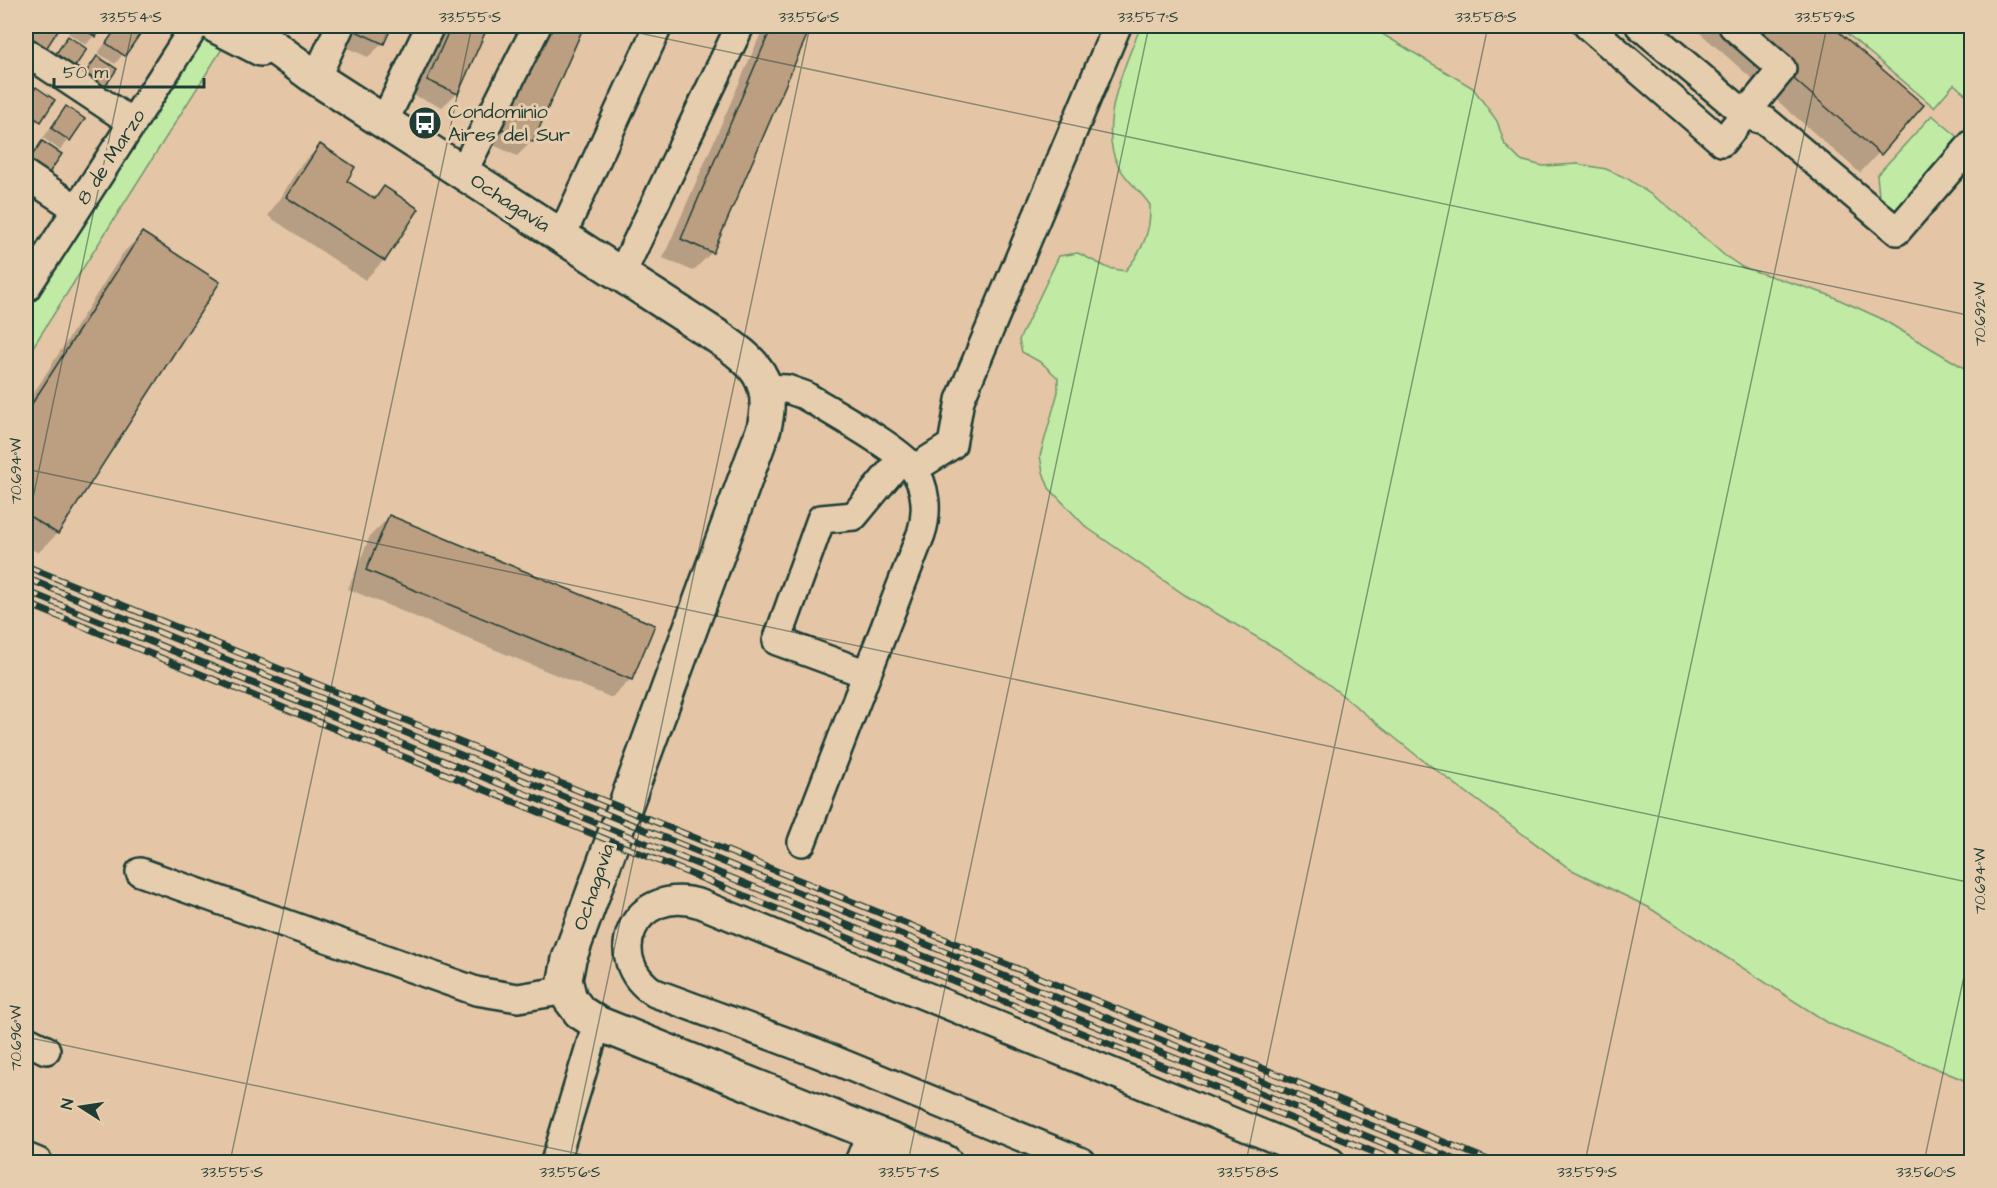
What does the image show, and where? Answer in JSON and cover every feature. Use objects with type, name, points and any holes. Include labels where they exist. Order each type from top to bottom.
[{"type":"main road","points":[[216,26],[316,78]]},
{"type":"main road","name":"Ochagavía","points":[[245,26],[316,78],[748,358],[765,388],[768,401],[764,428],[599,872],[566,969],[567,990]]},
{"type":"main road","points":[[567,990],[580,1012],[597,1023],[865,1148],[945,1162]]},
{"type":"street","name":"8 de Marzo","points":[[26,288],[195,26]]},
{"type":"street","points":[[316,78],[340,26]]},
{"type":"street","points":[[384,122],[430,26]]},
{"type":"street","points":[[463,172],[537,26]]},
{"type":"street","points":[[561,237],[658,26]]},
{"type":"street","points":[[621,275],[740,26]]},
{"type":"street","points":[[867,674],[777,641],[821,519],[854,516],[908,464],[952,445],[960,400],[1117,26]]},
{"type":"street","points":[[1588,26],[1722,142],[1782,69],[1733,26]]},
{"type":"street","points":[[1640,26],[1746,115],[1766,121],[1897,231],[1971,144]]},
{"type":"street","points":[[26,52],[133,123]]},
{"type":"street","points":[[26,175],[77,209]]},
{"type":"street","points":[[765,388],[787,389],[804,395],[908,464],[924,496],[924,525],[802,842]]},
{"type":"street","points":[[140,872],[476,991],[518,998],[567,990]]},
{"type":"street","points":[[1082,1162],[817,1053],[655,993],[640,981],[631,963],[629,943],[636,921],[643,912],[664,901],[682,900],[701,904],[1331,1162]]},
{"type":"street","points":[[555,1162],[597,1023]]},
{"type":"street","points":[[26,1157],[38,1162]]},
{"type":"green space","points":[[204,26],[227,41],[26,358],[26,306]]},
{"type":"green space","points":[[1141,26],[1369,26],[1473,88],[1497,121],[1505,145],[1520,160],[1543,166],[1578,164],[1606,169],[1628,179],[1669,207],[1724,255],[1742,267],[1829,295],[1880,318],[1971,372],[1971,1083],[1830,1024],[1648,907],[1570,869],[1416,755],[1327,683],[1279,650],[1185,595],[1086,527],[1049,488],[1040,456],[1058,392],[1058,378],[1042,363],[1022,352],[1019,340],[1059,256],[1078,253],[1108,268],[1125,271],[1144,241],[1149,224],[1150,205],[1118,165],[1112,149],[1110,132],[1121,76]]},
{"type":"green space","points":[[1838,26],[1971,26],[1971,99],[1954,84],[1934,107]]},
{"type":"green space","points":[[1932,115],[1963,141],[1893,221],[1880,206],[1877,175]]},
{"type":"building","points":[[33,26],[51,26],[58,30],[44,52],[26,40]]},
{"type":"building","points":[[79,26],[103,26],[96,37]]},
{"type":"building","points":[[118,26],[127,26],[140,34],[125,56],[106,43]]},
{"type":"building","points":[[355,26],[392,26],[384,44],[353,30]]},
{"type":"building","points":[[451,26],[488,26],[458,94],[427,80]]},
{"type":"building","points":[[547,26],[584,26],[533,142],[502,129]]},
{"type":"building","points":[[772,26],[811,26],[713,253],[681,239]]},
{"type":"building","points":[[1733,26],[1832,26],[1924,105],[1881,155]]},
{"type":"building","points":[[68,36],[87,49],[72,71],[53,58]]},
{"type":"building","points":[[97,56],[117,69],[102,91],[82,78]]},
{"type":"building","points":[[36,87],[55,100],[41,122],[26,112],[26,102]]},
{"type":"building","points":[[66,106],[85,119],[70,141],[51,128]]},
{"type":"building","points":[[26,130],[32,134],[26,143]]},
{"type":"building","points":[[42,141],[62,154],[47,176],[27,163]]},
{"type":"building","points":[[320,144],[355,167],[347,181],[375,199],[384,186],[419,209],[385,261],[286,197]]},
{"type":"building","points":[[142,232],[220,282],[58,534],[26,514],[26,413]]},
{"type":"building","points":[[389,515],[655,625],[632,680],[366,570]]},
{"type":"railway","points":[[26,566],[1493,1162]]},
{"type":"railway","points":[[26,578],[1461,1162]]},
{"type":"railway","points":[[26,591],[1430,1162]]},
{"type":"railway","points":[[26,603],[1398,1162]]},
{"type":"place","name":"Condominio Aires del Sur","points":[[425,123]]}]
